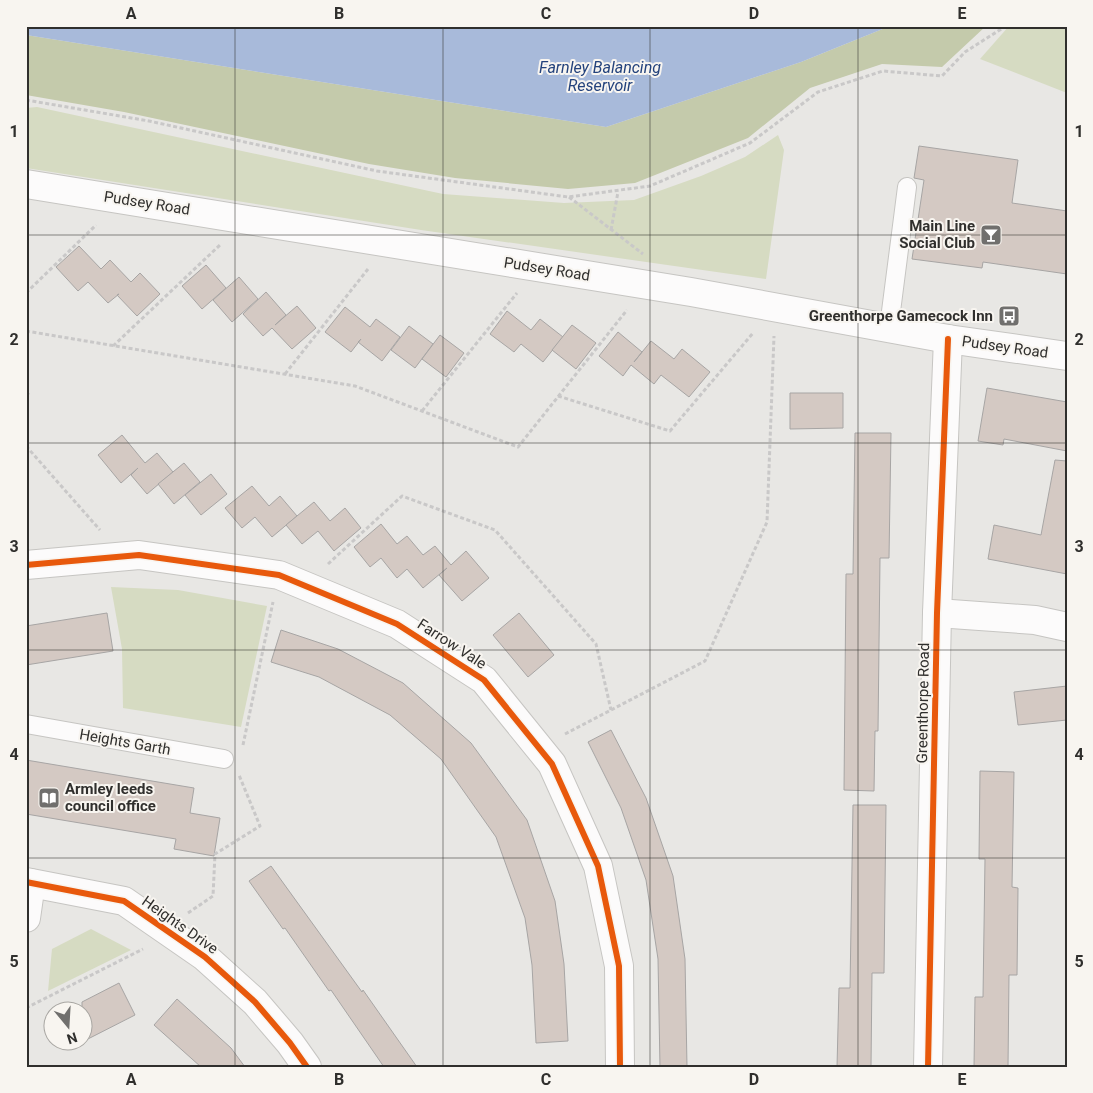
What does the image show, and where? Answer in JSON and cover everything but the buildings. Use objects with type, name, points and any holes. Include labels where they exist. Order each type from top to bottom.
[{"type":"street","name":"Pudsey Road","points":[[26,184],[648,286],[889,327],[948,339],[1067,356]]},
{"type":"street","name":"Greenthorpe Road","points":[[928,1067],[937,613],[948,339]]},
{"type":"street","name":"Farrow Vale","points":[[26,565],[139,555],[279,574],[396,624],[484,680],[552,764],[598,866],[618,966],[620,1067]]},
{"type":"street","points":[[937,613],[1035,620],[1067,627]]},
{"type":"street","points":[[26,918],[29,883]]},
{"type":"street","name":"Heights Drive","points":[[29,883],[124,901],[205,957],[255,1002],[290,1042],[307,1067]]},
{"type":"lane","points":[[889,327],[907,187]]},
{"type":"lane","name":"Heights Garth","points":[[26,724],[224,759]]},
{"type":"path","points":[[26,100],[148,121],[377,171],[568,197],[618,192],[650,186],[750,143],[818,92],[883,71],[942,76],[966,52],[1006,26]]},
{"type":"path","points":[[612,230],[618,192]]},
{"type":"path","points":[[568,197],[648,258]]},
{"type":"path","points":[[113,346],[246,220]]},
{"type":"path","points":[[26,292],[96,224]]},
{"type":"path","points":[[284,374],[388,243]]},
{"type":"path","points":[[422,411],[538,268]]},
{"type":"path","points":[[26,331],[355,386],[518,446],[648,286]]},
{"type":"path","points":[[558,396],[670,431],[775,308]]},
{"type":"path","points":[[539,748],[705,661],[767,522],[775,308]]},
{"type":"path","points":[[26,392],[29,395],[26,397]]},
{"type":"path","points":[[26,446],[124,556]]},
{"type":"path","points":[[305,586],[402,496],[495,530],[596,644],[611,710]]},
{"type":"path","points":[[241,753],[279,574]]},
{"type":"path","points":[[26,1008],[149,946],[165,929],[213,896],[215,854],[260,826],[237,772]]},
{"type":"green space","points":[[890,26],[986,26],[942,67],[882,64],[810,88],[748,138],[635,183],[568,189],[455,178],[369,164],[124,112],[26,95],[26,35],[606,127],[801,62]]},
{"type":"green space","points":[[1009,26],[1067,26],[1067,93],[980,59]]},
{"type":"green space","points":[[37,107],[443,194],[564,203],[634,200],[701,176],[745,157],[778,135],[784,150],[766,279],[421,230],[26,168],[26,108]]},
{"type":"green space","points":[[111,587],[178,590],[267,606],[241,727],[123,708],[122,649]]},
{"type":"green space","points":[[91,929],[131,950],[48,991],[52,949]]},
{"type":"water","name":"Farnley Balancing Reservoir","points":[[26,26],[890,26],[801,62],[606,127],[26,35]]},
{"type":"cycle path","points":[[928,1067],[937,613],[948,339]]},
{"type":"cycle path","points":[[26,565],[139,555],[279,575],[397,624],[484,680],[552,764],[598,866],[619,966],[620,1067]]},
{"type":"cycle path","points":[[26,882],[124,901],[205,957],[255,1002],[290,1043],[307,1067]]},
{"type":"place","name":"Main Line Social Club","points":[[991,235]]},
{"type":"place","name":"Greenthorpe Gamecock Inn","points":[[1009,316]]},
{"type":"place","name":"Armley leeds council office","points":[[49,798]]}]
